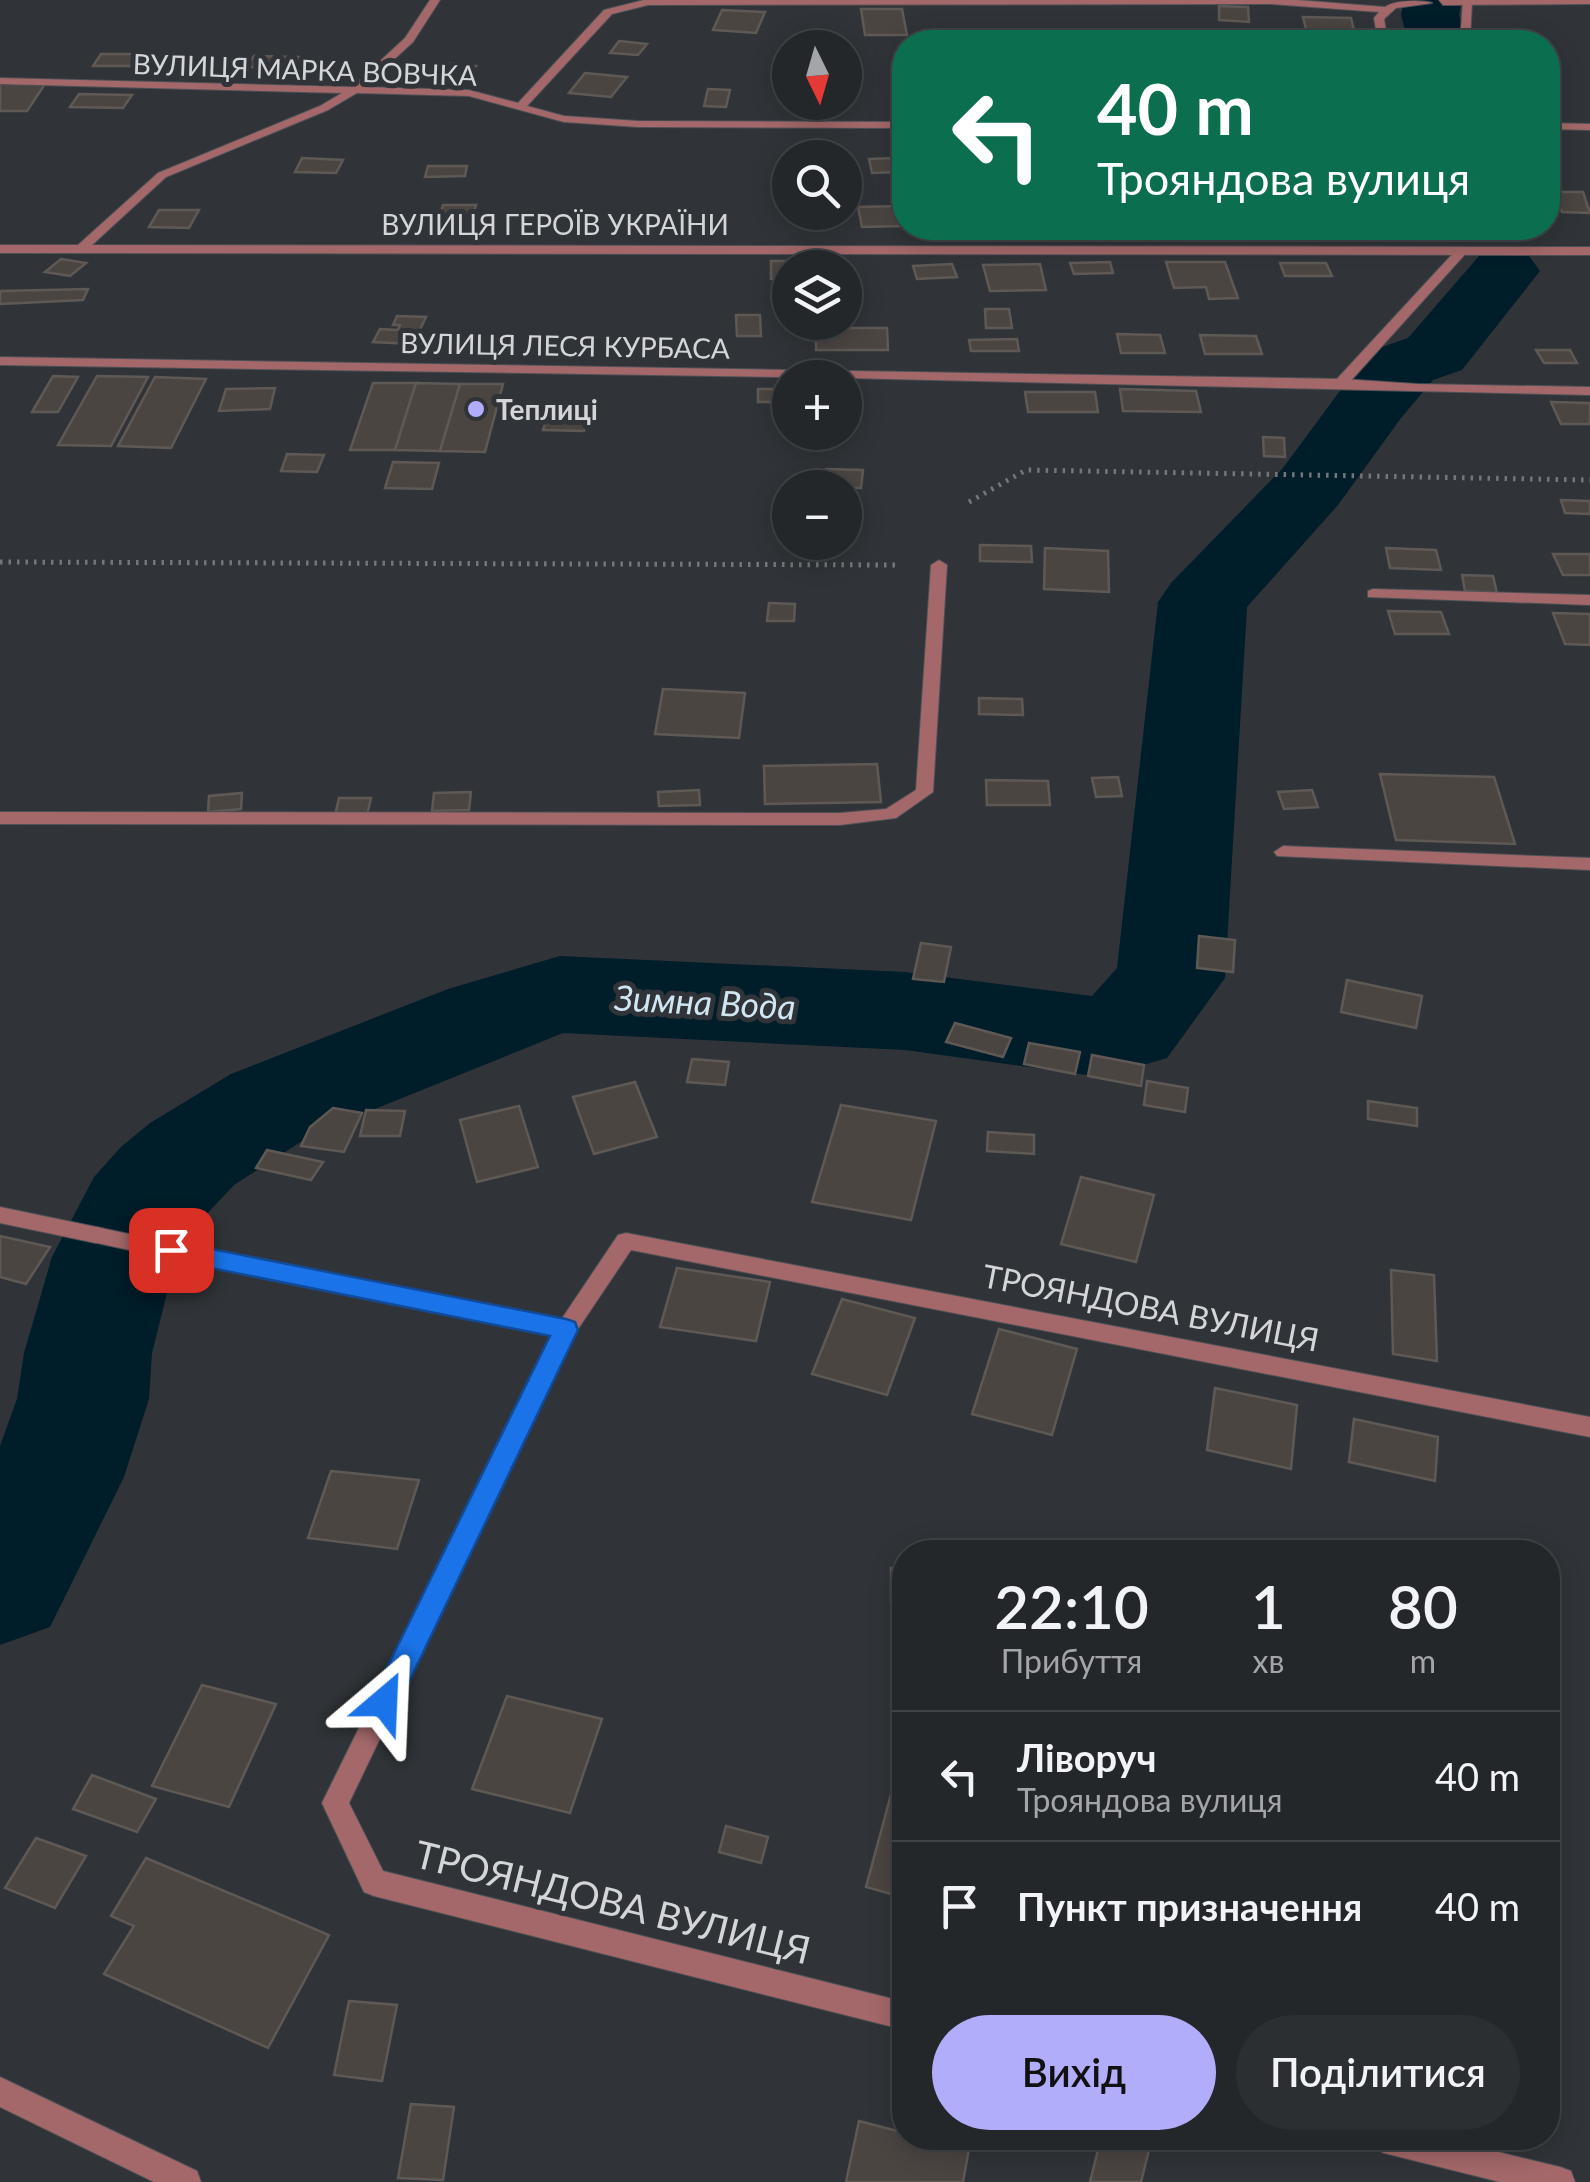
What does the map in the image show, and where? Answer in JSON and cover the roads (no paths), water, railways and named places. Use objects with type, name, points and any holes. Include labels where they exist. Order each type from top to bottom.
[{"type":"street","points":[[82,248],[162,175],[324,108],[355,90],[409,40],[436,0]]},
{"type":"street","points":[[521,106],[608,12],[648,2],[1272,1],[1388,10]]},
{"type":"street","points":[[1380,30],[1378,18],[1392,5],[1590,1]]},
{"type":"street","points":[[1466,30],[1468,2]]},
{"type":"street","name":"ВУЛИЦЯ МАРКА ВОВЧКА","points":[[0,81],[469,93],[564,119],[638,124],[892,124]]},
{"type":"street","points":[[1560,126],[1590,127]]},
{"type":"street","name":"ВУЛИЦЯ ГЕРОЇВ УКРАЇНИ","points":[[0,249],[1590,251]]},
{"type":"street","points":[[1340,383],[1462,251]]},
{"type":"street","name":"ВУЛИЦЯ ЛЕСЯ КУРБАСА","points":[[0,362],[1340,383],[1590,391]]},
{"type":"street","points":[[0,818],[840,820],[890,814],[924,792],[939,565]]},
{"type":"street","points":[[1373,594],[1590,600]]},
{"type":"street","points":[[1283,852],[1590,864]]},
{"type":"street","points":[[0,1215],[566,1330]]},
{"type":"street","name":"ТРОЯНДОВА ВУЛИЦЯ","points":[[892,2013],[374,1882],[335,1803],[566,1330],[626,1241],[1590,1427]]},
{"type":"street","points":[[0,2092],[186,2182]]},
{"type":"street","points":[[1432,2150],[1560,2182]]},
{"type":"waterway","name":"Зимна Вода","points":[[1433,0],[1430,15],[1434,30]]},
{"type":"waterway","name":"Зимна Вода","points":[[1324,469],[1373,401],[1406,364],[1435,354],[1504,271]]},
{"type":"waterway","name":"Зимна Вода","points":[[0,1582],[56,1477],[83,1399],[88,1353],[114,1257],[137,1210],[163,1179],[192,1154],[272,1104],[487,1017],[560,994],[905,1011],[1102,1037],[1127,1030],[1170,978],[1203,602],[1309,487]]},
{"type":"place","name":"Теплиці","points":[[476,409]]}]
